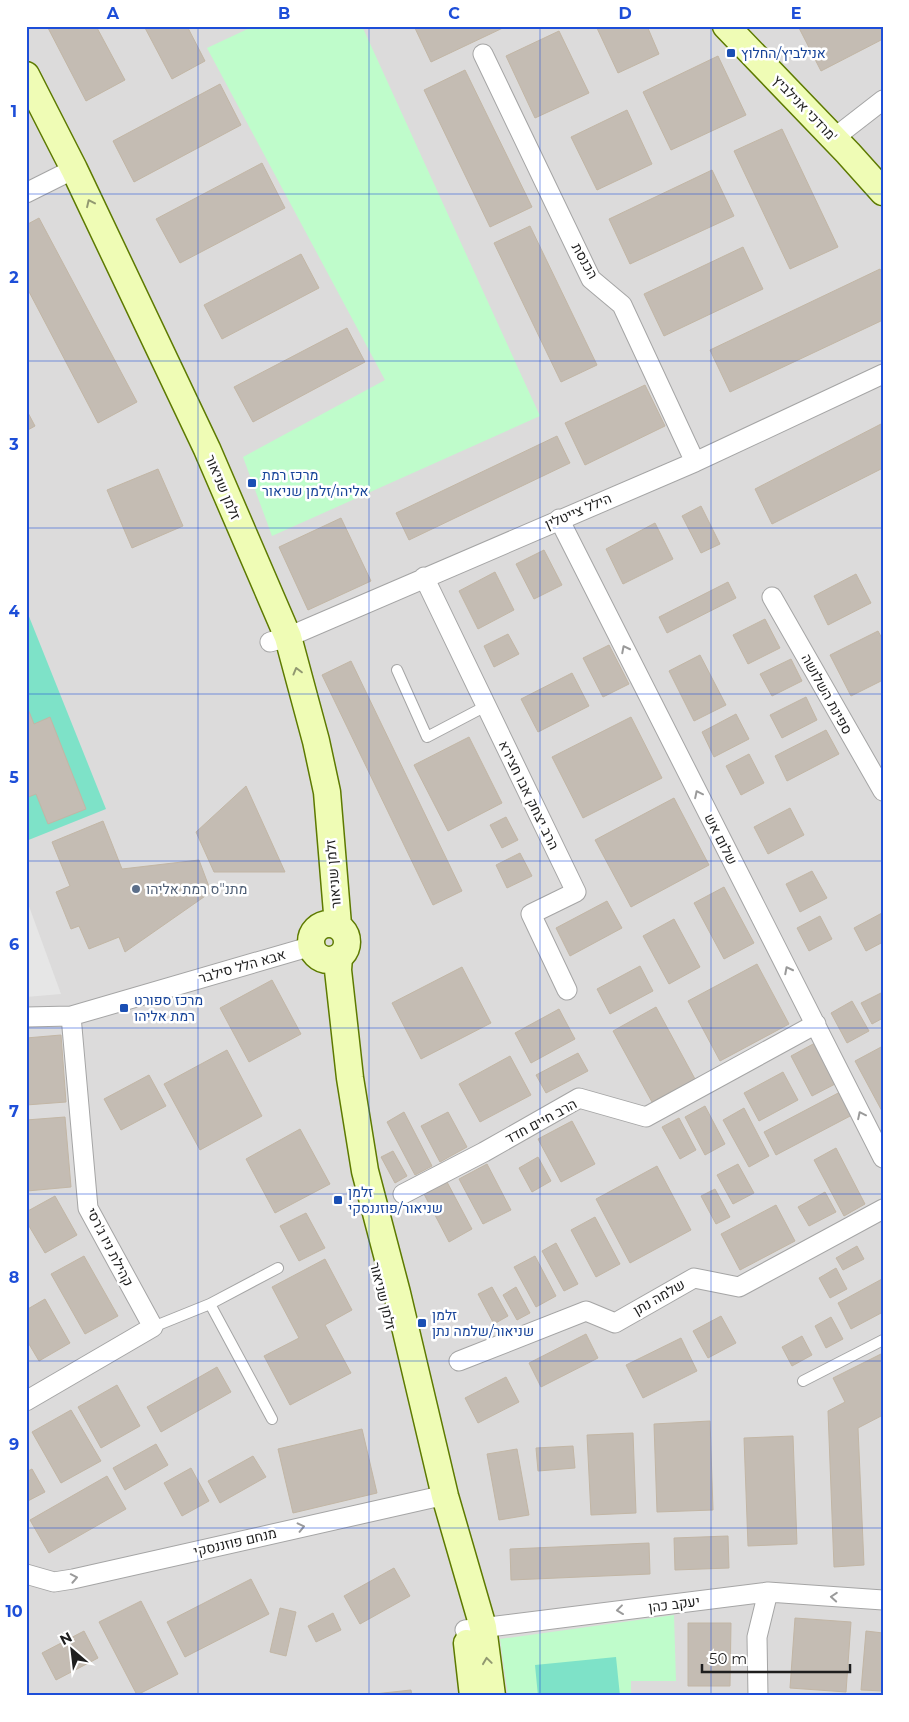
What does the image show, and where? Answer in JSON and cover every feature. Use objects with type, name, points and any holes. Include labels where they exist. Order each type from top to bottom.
[{"type":"street","name":"מרדכי אנילביץ'","points":[[726,26],[834,138],[883,192]]},
{"type":"street","name":"הכנסת","points":[[483,54],[591,279],[622,305],[694,462]]},
{"type":"street","name":"זלמן שניאור","points":[[26,75],[260,613],[279,639],[312,793],[327,971],[340,1081],[355,1179],[474,1628]]},
{"type":"street","points":[[834,138],[883,100]]},
{"type":"street","name":"זלמן שניאור","points":[[26,114],[67,173]]},
{"type":"street","points":[[26,193],[67,173]]},
{"type":"street","name":"הילל צייטלין","points":[[279,639],[694,462],[883,374]]},
{"type":"street","name":"שלום אש","points":[[559,519],[881,1151]]},
{"type":"street","name":"הרב יצחק אבו חצירא","points":[[424,577],[576,892],[531,914],[567,990]]},
{"type":"street","name":"ספינת השלושה","points":[[772,597],[883,791]]},
{"type":"street","name":"אבא הלל סילבר","points":[[26,1017],[71,1016],[326,943]]},
{"type":"street","name":"קהילת ניו ג'רסי","points":[[71,1016],[88,1208],[153,1327]]},
{"type":"street","name":"הרב חיים חדד","points":[[403,1194],[484,1152],[579,1098],[646,1117],[816,1024]]},
{"type":"street","name":"שלמה נתן","points":[[459,1361],[586,1311],[615,1323],[694,1278],[739,1288],[883,1208]]},
{"type":"street","points":[[26,1400],[153,1327]]},
{"type":"street","name":"מנחם פוזננסקי","points":[[26,1574],[54,1582],[73,1579],[439,1497]]},
{"type":"street","points":[[758,1696],[757,1637],[768,1592]]},
{"type":"street","name":"יעקב כהן","points":[[474,1628],[768,1592],[883,1600]]},
{"type":"street","points":[[473,1696],[474,1628]]},
{"type":"street","points":[[474,1628],[492,1696]]},
{"type":"lane","points":[[397,670],[427,737],[486,706]]},
{"type":"lane","points":[[153,1327],[210,1304],[278,1268]]},
{"type":"lane","points":[[210,1304],[272,1419]]},
{"type":"lane","points":[[803,1381],[883,1340]]},
{"type":"shaded area","points":[[26,26],[883,26],[883,1696],[26,1696]]},
{"type":"shaded area","points":[[26,898],[61,994],[26,997]]},
{"type":"green space","points":[[254,26],[362,26],[540,416],[272,536],[243,457],[385,380],[207,48]]},
{"type":"green space","points":[[26,609],[106,809],[26,841]]},
{"type":"green space","points":[[674,1615],[676,1681],[631,1681],[631,1696],[508,1696],[500,1639]]},
{"type":"green space","points":[[616,1657],[620,1696],[538,1696],[535,1665]]},
{"type":"building","points":[[47,26],[96,26],[125,80],[86,101]]},
{"type":"building","points":[[144,26],[187,26],[205,61],[172,79]]},
{"type":"building","points":[[414,26],[507,26],[431,62]]},
{"type":"building","points":[[596,26],[647,26],[659,54],[618,73]]},
{"type":"building","points":[[798,26],[883,26],[883,39],[821,71]]},
{"type":"building","points":[[559,31],[589,93],[535,118],[506,56]]},
{"type":"building","points":[[718,56],[746,115],[671,150],[643,92]]},
{"type":"building","points":[[465,70],[532,207],[490,227],[424,90]]},
{"type":"building","points":[[220,84],[241,125],[134,182],[113,141]]},
{"type":"building","points":[[627,110],[652,164],[597,190],[571,137]]},
{"type":"building","points":[[782,129],[838,247],[790,269],[734,151]]},
{"type":"building","points":[[262,163],[285,208],[180,263],[156,219]]},
{"type":"building","points":[[712,170],[734,216],[630,264],[609,219]]},
{"type":"building","points":[[39,218],[137,402],[98,423],[26,286],[26,225]]},
{"type":"building","points":[[530,226],[597,365],[561,382],[494,243]]},
{"type":"building","points":[[743,247],[763,289],[664,336],[644,294]]},
{"type":"building","points":[[301,254],[319,288],[222,339],[204,305]]},
{"type":"building","points":[[880,269],[883,275],[883,320],[730,392],[710,350]]},
{"type":"building","points":[[347,328],[365,362],[253,422],[234,387]]},
{"type":"building","points":[[645,385],[665,426],[585,465],[565,423]]},
{"type":"building","points":[[26,409],[35,426],[26,431]]},
{"type":"building","points":[[883,423],[883,468],[772,524],[755,489]]},
{"type":"building","points":[[557,436],[570,463],[409,540],[396,513]]},
{"type":"building","points":[[158,469],[183,526],[132,548],[107,490]]},
{"type":"building","points":[[701,506],[720,544],[701,553],[682,516]]},
{"type":"building","points":[[341,518],[371,581],[308,610],[279,547]]},
{"type":"building","points":[[655,523],[673,559],[623,584],[606,549]]},
{"type":"building","points":[[544,550],[562,585],[534,599],[516,564]]},
{"type":"building","points":[[495,572],[514,610],[478,629],[459,591]]},
{"type":"building","points":[[856,574],[871,603],[828,625],[814,596]]},
{"type":"building","points":[[728,582],[736,598],[667,633],[659,617]]},
{"type":"building","points":[[765,619],[780,648],[748,664],[733,635]]},
{"type":"building","points":[[878,631],[883,640],[883,680],[851,696],[830,655]]},
{"type":"building","points":[[508,634],[519,654],[494,667],[484,646]]},
{"type":"building","points":[[609,645],[629,684],[603,697],[583,658]]},
{"type":"building","points":[[700,655],[726,705],[694,721],[669,671]]},
{"type":"building","points":[[791,659],[802,681],[772,696],[760,674]]},
{"type":"building","points":[[351,661],[462,891],[433,905],[322,675]]},
{"type":"building","points":[[572,673],[589,706],[538,732],[521,699]]},
{"type":"building","points":[[806,697],[817,720],[782,738],[770,715]]},
{"type":"building","points":[[26,704],[34,724],[50,717],[86,809],[48,824],[36,794],[26,798]]},
{"type":"building","points":[[736,714],[749,739],[714,757],[702,732]]},
{"type":"building","points":[[631,717],[662,778],[583,818],[552,757]]},
{"type":"building","points":[[826,730],[839,754],[787,781],[775,756]]},
{"type":"building","points":[[469,737],[502,803],[448,831],[414,765]]},
{"type":"building","points":[[749,754],[764,783],[741,795],[726,766]]},
{"type":"building","points":[[246,786],[285,872],[214,872],[196,832]]},
{"type":"building","points":[[674,798],[709,865],[631,907],[595,840]]},
{"type":"building","points":[[790,808],[804,835],[768,854],[754,827]]},
{"type":"building","points":[[506,817],[518,840],[502,848],[490,825]]},
{"type":"building","name":"מתנ\"ס רמת אליהו","points":[[103,821],[122,869],[199,860],[211,892],[125,952],[119,937],[89,949],[79,926],[71,929],[56,892],[70,886],[52,842]]},
{"type":"building","points":[[520,853],[532,876],[507,888],[496,865]]},
{"type":"building","points":[[812,871],[827,898],[800,912],[786,884]]},
{"type":"building","points":[[724,887],[754,943],[724,959],[694,903]]},
{"type":"building","points":[[607,901],[622,928],[570,956],[556,928]]},
{"type":"building","points":[[882,913],[883,942],[866,951],[854,928]]},
{"type":"building","points":[[820,916],[832,939],[809,951],[797,928]]},
{"type":"building","points":[[674,919],[700,967],[669,984],[643,936]]},
{"type":"building","points":[[757,964],[789,1024],[720,1061],[688,1001]]},
{"type":"building","points":[[640,966],[653,991],[610,1014],[597,989]]},
{"type":"building","points":[[462,967],[491,1023],[421,1059],[392,1003]]},
{"type":"building","points":[[272,980],[301,1034],[249,1062],[220,1008]]},
{"type":"building","points":[[883,992],[883,1018],[872,1024],[861,1003]]},
{"type":"building","points":[[852,1001],[869,1031],[847,1043],[831,1013]]},
{"type":"building","points":[[656,1007],[695,1079],[652,1102],[613,1031]]},
{"type":"building","points":[[559,1009],[575,1039],[531,1063],[515,1033]]},
{"type":"building","points":[[61,1035],[66,1102],[26,1105],[26,1038]]},
{"type":"building","points":[[815,1043],[837,1083],[812,1096],[791,1056]]},
{"type":"building","points":[[883,1046],[883,1113],[855,1061]]},
{"type":"building","points":[[227,1050],[262,1116],[200,1150],[164,1084]]},
{"type":"building","points":[[578,1053],[588,1071],[546,1093],[536,1075]]},
{"type":"building","points":[[510,1056],[531,1095],[480,1122],[459,1084]]},
{"type":"building","points":[[783,1072],[798,1100],[759,1121],[744,1093]]},
{"type":"building","points":[[149,1075],[166,1106],[121,1130],[104,1099]]},
{"type":"building","points":[[842,1091],[854,1114],[776,1155],[764,1132]]},
{"type":"building","points":[[705,1106],[725,1144],[705,1155],[685,1117]]},
{"type":"building","points":[[744,1108],[769,1156],[749,1167],[723,1120]]},
{"type":"building","points":[[404,1112],[432,1166],[415,1175],[387,1122]]},
{"type":"building","points":[[448,1112],[467,1147],[440,1162],[421,1126]]},
{"type":"building","points":[[65,1117],[71,1187],[27,1191],[26,1120]]},
{"type":"building","points":[[679,1118],[696,1150],[680,1159],[662,1127]]},
{"type":"building","points":[[572,1121],[595,1164],[561,1182],[538,1139]]},
{"type":"building","points":[[300,1129],[330,1184],[275,1213],[246,1159]]},
{"type":"building","points":[[836,1148],[865,1204],[844,1216],[814,1160]]},
{"type":"building","points":[[393,1151],[407,1176],[395,1183],[381,1157]]},
{"type":"building","points":[[538,1157],[551,1181],[532,1192],[519,1168]]},
{"type":"building","points":[[487,1164],[511,1210],[483,1224],[459,1179]]},
{"type":"building","points":[[738,1164],[754,1193],[733,1204],[717,1175]]},
{"type":"building","points":[[657,1166],[691,1230],[630,1263],[596,1199]]},
{"type":"building","points":[[447,1182],[472,1229],[449,1242],[424,1194]]},
{"type":"building","points":[[715,1189],[730,1217],[716,1224],[701,1196]]},
{"type":"building","points":[[825,1192],[836,1212],[809,1226],[798,1207]]},
{"type":"building","points":[[55,1196],[77,1235],[45,1253],[26,1221],[26,1212]]},
{"type":"building","points":[[776,1205],[795,1241],[740,1270],[721,1234]]},
{"type":"building","points":[[306,1213],[325,1248],[299,1261],[280,1226]]},
{"type":"building","points":[[595,1217],[620,1264],[596,1277],[571,1230]]},
{"type":"building","points":[[556,1243],[578,1284],[564,1291],[542,1251]]},
{"type":"building","points":[[857,1246],[864,1259],[843,1270],[836,1258]]},
{"type":"building","points":[[84,1256],[118,1316],[85,1334],[51,1274]]},
{"type":"building","points":[[535,1256],[556,1296],[536,1307],[514,1267]]},
{"type":"building","points":[[325,1259],[352,1310],[325,1325],[351,1373],[290,1405],[264,1356],[299,1338],[272,1287]]},
{"type":"building","points":[[836,1268],[847,1289],[830,1298],[819,1278]]},
{"type":"building","points":[[882,1279],[883,1312],[851,1329],[838,1303]]},
{"type":"building","points":[[492,1287],[508,1316],[494,1324],[478,1294]]},
{"type":"building","points":[[516,1287],[530,1313],[517,1320],[503,1295]]},
{"type":"building","points":[[45,1299],[70,1343],[39,1361],[26,1339],[26,1310]]},
{"type":"building","points":[[721,1316],[736,1343],[708,1358],[693,1331]]},
{"type":"building","points":[[831,1317],[843,1339],[826,1348],[815,1326]]},
{"type":"building","points":[[586,1334],[598,1358],[541,1387],[529,1363]]},
{"type":"building","points":[[802,1336],[812,1355],[792,1366],[782,1347]]},
{"type":"building","points":[[681,1338],[697,1371],[643,1398],[626,1365]]},
{"type":"building","points":[[883,1353],[883,1415],[858,1428],[864,1565],[834,1567],[828,1411],[845,1402],[833,1378]]},
{"type":"building","points":[[217,1367],[231,1392],[161,1432],[147,1407]]},
{"type":"building","points":[[506,1377],[519,1402],[478,1423],[465,1398]]},
{"type":"building","points":[[117,1385],[140,1426],[101,1448],[78,1407]]},
{"type":"building","points":[[71,1410],[101,1461],[61,1483],[32,1432]]},
{"type":"building","points":[[710,1421],[713,1510],[657,1512],[654,1424]]},
{"type":"building","points":[[362,1429],[377,1493],[293,1513],[278,1449]]},
{"type":"building","points":[[633,1433],[636,1513],[591,1515],[587,1435]]},
{"type":"building","points":[[793,1436],[797,1544],[748,1546],[744,1438]]},
{"type":"building","points":[[156,1444],[168,1465],[125,1490],[113,1468]]},
{"type":"building","points":[[573,1446],[575,1468],[538,1471],[536,1448]]},
{"type":"building","points":[[517,1449],[529,1515],[499,1520],[487,1454]]},
{"type":"building","points":[[253,1456],[266,1477],[220,1503],[208,1481]]},
{"type":"building","points":[[191,1468],[209,1501],[182,1516],[164,1483]]},
{"type":"building","points":[[32,1469],[45,1492],[26,1502],[26,1472]]},
{"type":"building","points":[[107,1476],[126,1509],[49,1553],[30,1520]]},
{"type":"building","points":[[728,1536],[729,1568],[675,1570],[674,1538]]},
{"type":"building","points":[[649,1543],[650,1574],[511,1580],[510,1549]]},
{"type":"building","points":[[394,1568],[410,1596],[360,1624],[344,1596]]},
{"type":"building","points":[[251,1579],[269,1614],[185,1657],[167,1622]]},
{"type":"building","points":[[141,1601],[178,1674],[137,1695],[99,1622]]},
{"type":"building","points":[[280,1608],[296,1612],[286,1656],[270,1652]]},
{"type":"building","points":[[333,1613],[341,1630],[316,1642],[308,1626]]},
{"type":"building","points":[[795,1618],[851,1622],[846,1692],[790,1688]]},
{"type":"building","points":[[688,1623],[731,1623],[730,1686],[688,1686]]},
{"type":"building","points":[[84,1631],[98,1658],[56,1680],[42,1653]]},
{"type":"building","points":[[866,1631],[883,1633],[883,1691],[861,1690]]},
{"type":"building","points":[[411,1690],[412,1696],[356,1696]]},
{"type":"place","name":"אנילביץ/החלוץ","points":[[731,53]]},
{"type":"place","name":"מרכז רמת אליהו/זלמן שניאור","points":[[252,483]]},
{"type":"place","name":"מתנ\"ס רמת אליהו","points":[[136,889]]},
{"type":"place","name":"מרכז ספורט רמת אליהו","points":[[124,1008]]},
{"type":"place","name":"זלמן שניאור/פוזננסקי","points":[[338,1200]]},
{"type":"place","name":"זלמן שניאור/שלמה נתן","points":[[422,1323]]}]
